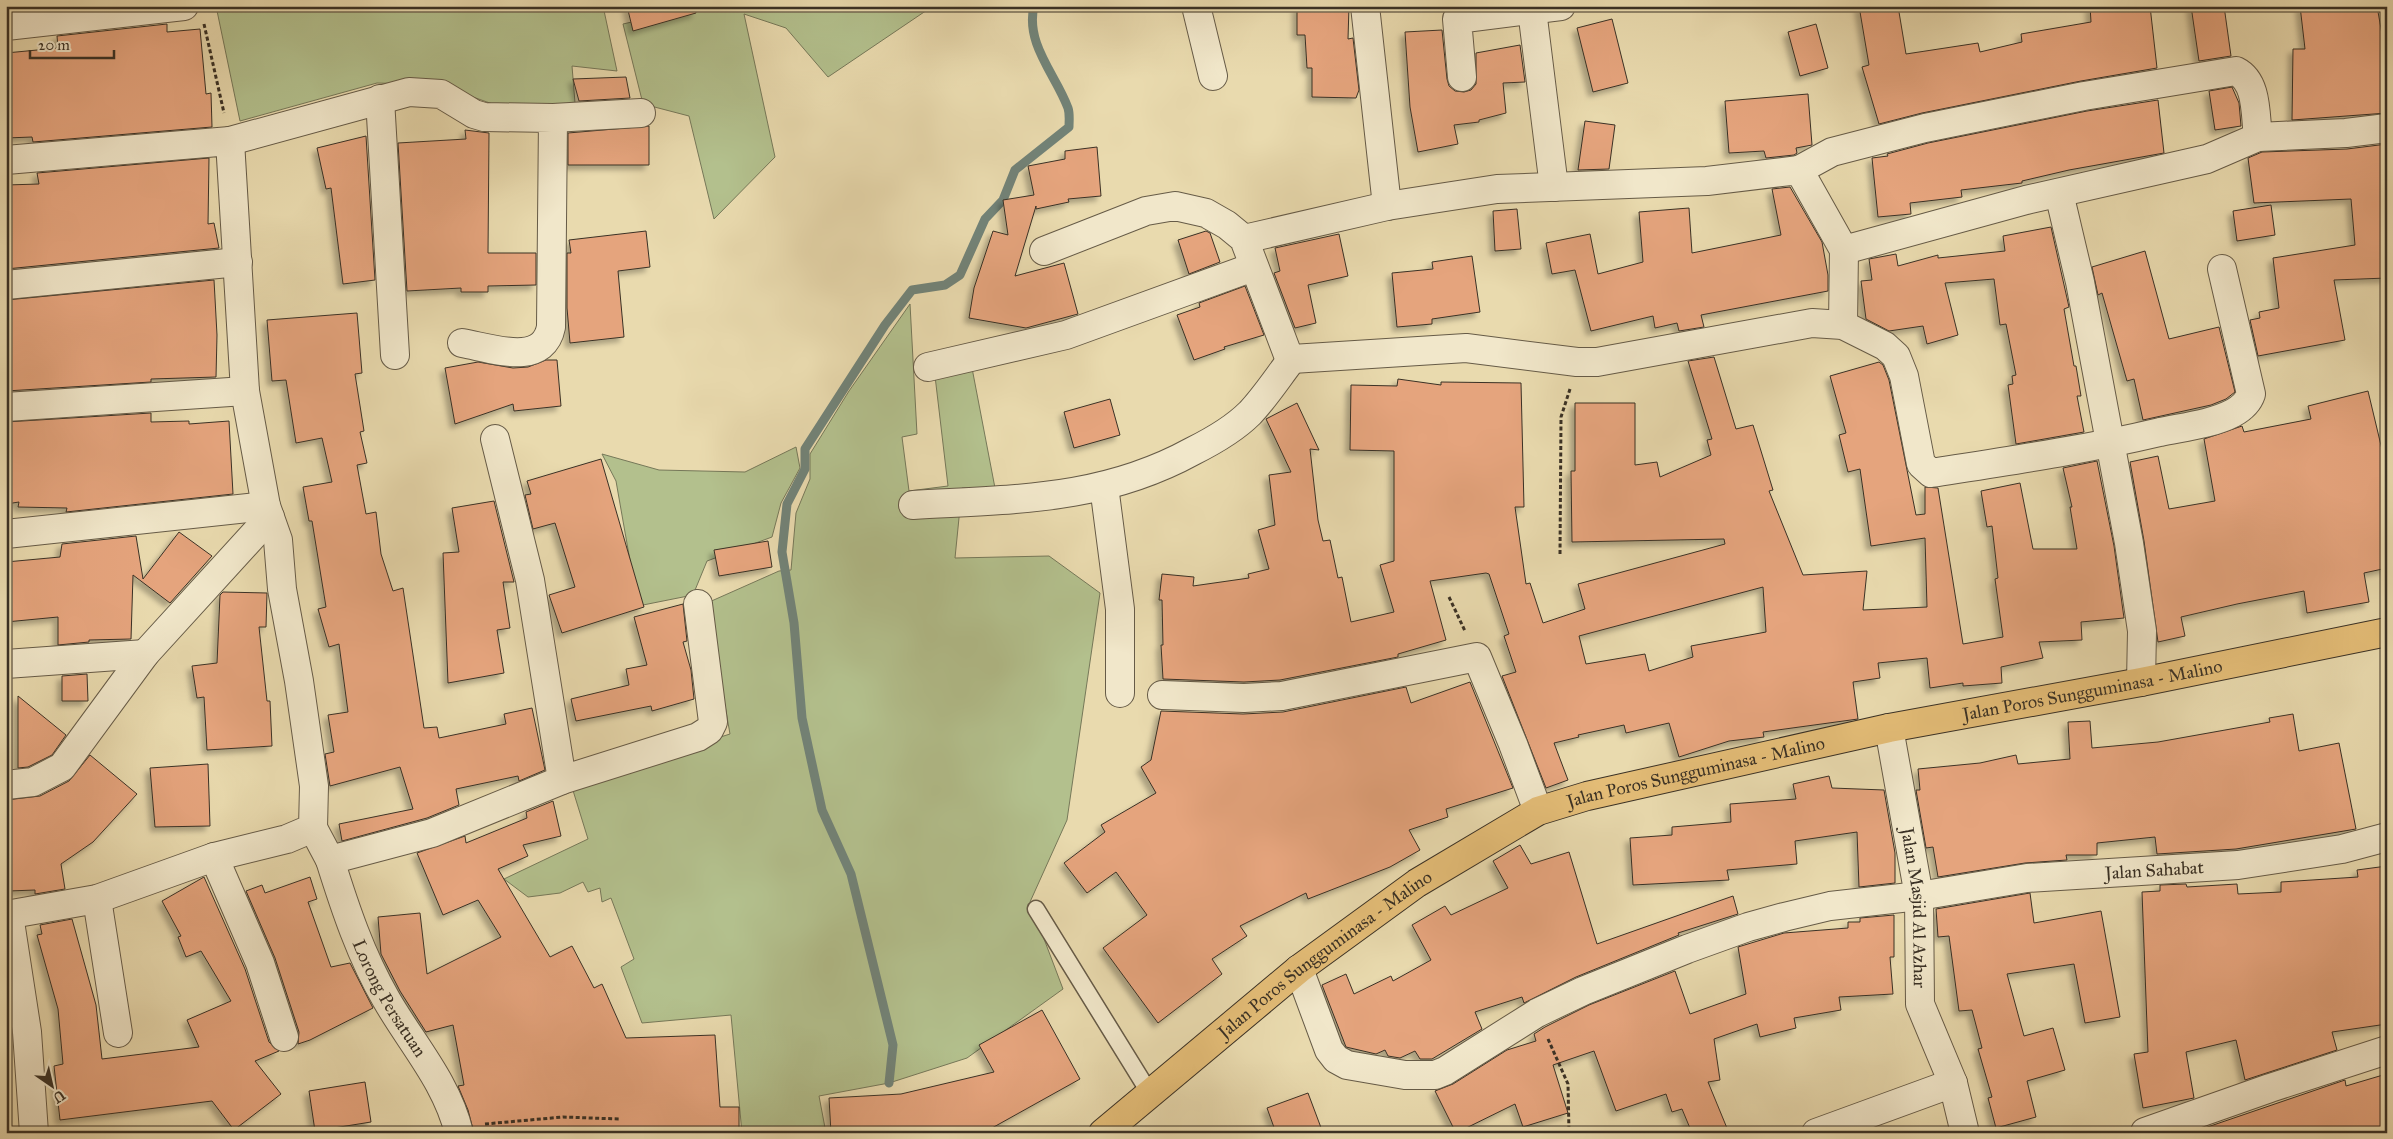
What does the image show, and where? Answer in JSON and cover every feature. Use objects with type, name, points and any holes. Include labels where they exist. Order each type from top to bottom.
[{"type":"main road","name":"Jalan Poros Sungguminasa - Malino","points":[[1103,1133],[1299,969],[1417,883],[1538,811],[1587,796],[1889,728],[2141,682],[2387,632]]},
{"type":"street","points":[[1196,6],[1213,76]]},
{"type":"street","points":[[1365,6],[1387,206]]},
{"type":"street","points":[[1462,77],[1457,19],[1561,6]]},
{"type":"street","points":[[1532,10],[1554,187]]},
{"type":"street","points":[[6,26],[193,11]]},
{"type":"street","points":[[1244,239],[1387,206],[1497,189],[1707,181],[1799,170],[1832,152],[1925,128],[2084,96],[2236,71],[2245,75],[2251,85],[2258,137]]},
{"type":"street","points":[[6,160],[230,141],[409,92],[441,94],[474,114],[484,117],[554,118],[641,113]]},
{"type":"street","points":[[380,100],[395,355]]},
{"type":"street","points":[[462,343],[520,353],[536,349],[548,339],[551,318],[554,118]]},
{"type":"street","points":[[1844,250],[2059,192],[2207,159],[2258,137],[2387,128]]},
{"type":"street","points":[[34,1133],[26,1032],[8,915],[97,899],[214,858],[287,839],[313,828],[314,786],[299,681],[282,589],[278,540],[268,511],[245,391],[230,141]]},
{"type":"street","points":[[1799,170],[1844,250],[1843,325]]},
{"type":"street","points":[[2059,192],[2080,282],[2142,631],[2141,682]]},
{"type":"street","points":[[1044,251],[1146,211],[1175,206],[1206,213],[1227,225],[1244,239],[1253,267],[1288,355],[1292,359]]},
{"type":"street","points":[[6,285],[238,262]]},
{"type":"street","points":[[928,367],[1066,335],[1253,267]]},
{"type":"street","points":[[913,505],[1042,497],[1104,486],[1173,462],[1229,431],[1249,414],[1292,359],[1466,348],[1577,362],[1627,358],[1737,335],[1812,323],[1843,325],[1885,346],[1896,356],[1904,376],[1921,464],[1931,473],[2110,444],[2206,422],[2232,414],[2248,402],[2251,394],[2222,269]]},
{"type":"street","points":[[6,407],[245,391]]},
{"type":"street","points":[[495,439],[530,580],[562,780]]},
{"type":"street","points":[[1104,486],[1120,609],[1120,693]]},
{"type":"street","points":[[6,534],[268,511]]},
{"type":"street","points":[[6,785],[33,782],[62,767],[145,654],[268,511]]},
{"type":"street","points":[[330,860],[432,833],[562,780],[698,736],[710,730],[713,722],[698,604]]},
{"type":"street","points":[[6,664],[145,654]]},
{"type":"street","points":[[1162,695],[1244,698],[1282,696],[1477,657],[1510,734],[1538,811]]},
{"type":"street","name":"Jalan Masjid Al Azhar","points":[[1889,728],[1919,896],[1920,1004],[1953,1083],[1965,1133]]},
{"type":"street","name":"Lorong Persatuan","points":[[313,828],[330,860],[369,967],[386,1000],[435,1076],[458,1130]]},
{"type":"street","name":"Jalan Sahabat","points":[[1299,969],[1329,1050],[1336,1059],[1347,1065],[1374,1070],[1405,1075],[1435,1075],[1537,1013],[1583,991],[1748,927],[1830,906],[1919,896],[2027,878],[2238,865],[2342,849],[2387,837]]},
{"type":"street","points":[[214,858],[260,963],[284,1037]]},
{"type":"street","points":[[97,899],[118,1032]]},
{"type":"street","points":[[2145,1132],[2270,1088],[2387,1050]]},
{"type":"street","points":[[1816,1133],[1953,1083]]},
{"type":"lane","points":[[1036,909],[1150,1092]]},
{"type":"path","points":[[193,11],[230,141]]},
{"type":"path","points":[[1560,554],[1562,417],[1577,362]]},
{"type":"path","points":[[1449,597],[1477,657]]},
{"type":"path","points":[[1537,1013],[1568,1084],[1569,1133]]},
{"type":"path","points":[[458,1130],[564,1117],[619,1119]]},
{"type":"green space","points":[[216,6],[603,6],[617,71],[572,66],[575,103],[504,108],[439,85],[377,83],[240,121]]},
{"type":"green space","points":[[684,6],[933,6],[828,77],[786,28],[744,14],[775,157],[714,219],[689,116],[643,104],[623,24],[684,10]]},
{"type":"green space","points":[[910,304],[917,434],[902,437],[909,491],[948,486],[935,376],[972,368],[995,488],[962,488],[955,558],[1049,556],[1100,593],[1067,820],[1030,902],[1063,989],[967,1058],[889,1083],[819,1096],[826,1133],[742,1133],[731,1015],[642,1023],[621,967],[634,959],[611,898],[602,902],[600,888],[588,892],[583,882],[560,893],[528,897],[504,879],[588,839],[571,784],[730,734],[707,603],[779,571],[791,570],[796,513],[810,479],[810,454],[849,391]]},
{"type":"green space","points":[[796,447],[800,468],[781,503],[772,537],[707,561],[693,595],[638,606],[616,481],[602,454],[659,470],[745,472]]},
{"type":"building","points":[[627,6],[695,6],[696,13],[633,31]]},
{"type":"building","points":[[1297,6],[1349,6],[1348,39],[1353,38],[1359,90],[1356,98],[1312,97],[1312,68],[1307,68],[1305,35],[1297,35]]},
{"type":"building","points":[[1859,6],[1898,6],[1906,54],[1978,43],[1980,52],[2022,42],[2021,34],[2091,22],[2090,6],[2150,6],[2157,68],[2081,81],[1922,113],[1879,124],[1862,67],[1869,65]]},
{"type":"building","points":[[2191,6],[2224,6],[2231,56],[2199,61]]},
{"type":"building","points":[[2300,6],[2377,6],[2387,63],[2387,113],[2292,120],[2293,49],[2305,49]]},
{"type":"building","points":[[1612,19],[1628,83],[1593,92],[1577,28]]},
{"type":"building","points":[[167,24],[167,32],[200,29],[206,94],[211,93],[212,127],[33,142],[32,137],[6,138],[6,53],[58,48],[57,36]]},
{"type":"building","points":[[1816,24],[1828,68],[1800,76],[1788,32]]},
{"type":"building","points":[[1442,30],[1447,79],[1449,86],[1455,91],[1464,92],[1471,90],[1476,84],[1476,53],[1520,45],[1525,82],[1503,83],[1506,113],[1479,120],[1479,122],[1454,125],[1458,144],[1418,152],[1410,107],[1405,32]]},
{"type":"building","points":[[626,77],[630,98],[579,101],[573,79]]},
{"type":"building","points":[[2232,87],[2239,103],[2241,126],[2215,130],[2209,91]]},
{"type":"building","points":[[1808,94],[1812,145],[1796,148],[1797,153],[1794,155],[1766,158],[1764,151],[1729,153],[1725,101]]},
{"type":"building","points":[[2158,100],[2164,153],[2069,170],[2022,181],[2022,183],[1961,190],[1962,197],[1910,203],[1911,214],[1878,217],[1872,158],[1888,156],[1887,154],[1928,143],[2087,111]]},
{"type":"building","points":[[1585,121],[1615,125],[1609,169],[1578,170]]},
{"type":"building","points":[[649,126],[649,165],[568,165],[568,133]]},
{"type":"building","points":[[465,130],[489,133],[488,253],[536,253],[536,285],[488,286],[488,292],[461,292],[461,288],[407,291],[398,143],[466,139]]},
{"type":"building","points":[[366,136],[375,280],[343,284],[331,188],[326,189],[317,148]]},
{"type":"building","points":[[2387,144],[2387,278],[2334,280],[2345,340],[2258,356],[2250,320],[2260,318],[2259,312],[2279,308],[2273,258],[2355,245],[2351,199],[2254,203],[2248,158],[2262,152],[2347,149]]},
{"type":"building","points":[[1097,147],[1101,196],[1068,199],[1069,202],[1036,209],[1036,206],[1015,276],[1064,263],[1078,314],[1026,328],[969,318],[974,288],[993,231],[1008,235],[1003,200],[1034,195],[1028,166],[1065,159],[1065,151]]},
{"type":"building","points":[[209,158],[208,224],[214,223],[219,248],[6,269],[6,185],[39,184],[37,173]]},
{"type":"building","points":[[1790,187],[1822,242],[1828,275],[1828,291],[1701,315],[1704,327],[1679,331],[1677,323],[1655,328],[1653,316],[1591,331],[1575,270],[1552,274],[1546,243],[1590,234],[1598,274],[1643,262],[1639,212],[1689,208],[1692,253],[1781,235],[1772,189]]},
{"type":"building","points":[[2271,205],[2275,235],[2237,241],[2233,211]]},
{"type":"building","points":[[1517,209],[1521,249],[1495,251],[1493,211]]},
{"type":"building","points":[[2051,227],[2069,307],[2064,309],[2081,396],[2077,396],[2084,432],[2016,444],[2008,385],[2013,384],[2012,376],[2016,375],[2006,324],[2000,325],[1994,279],[1945,283],[1958,335],[1927,344],[1923,326],[1889,331],[1866,319],[1861,281],[1872,280],[1869,259],[1896,254],[1898,266],[1938,255],[1938,258],[2005,251],[2003,236]]},
{"type":"building","points":[[646,231],[650,267],[618,271],[624,337],[570,343],[567,308],[567,253],[571,253],[569,240]]},
{"type":"building","points":[[1206,231],[1210,233],[1220,262],[1189,274],[1178,240]]},
{"type":"building","points":[[1339,234],[1348,276],[1308,285],[1316,323],[1295,328],[1274,273],[1280,271],[1275,248]]},
{"type":"building","points":[[2145,251],[2169,339],[2219,327],[2235,392],[2226,399],[2211,405],[2143,420],[2134,379],[2127,381],[2102,293],[2098,295],[2092,267]]},
{"type":"building","points":[[1472,256],[1480,312],[1432,319],[1432,324],[1397,327],[1392,273],[1433,269],[1432,262]]},
{"type":"building","points":[[214,280],[217,335],[216,377],[151,379],[151,382],[6,391],[6,300]]},
{"type":"building","points":[[1245,286],[1264,335],[1224,347],[1225,349],[1194,360],[1177,315],[1200,307],[1199,303]]},
{"type":"building","points":[[357,313],[362,373],[355,374],[364,431],[360,432],[367,463],[357,465],[366,514],[376,512],[381,554],[393,591],[403,588],[424,728],[437,727],[439,738],[506,724],[504,714],[532,708],[545,770],[519,781],[518,776],[456,789],[459,805],[427,818],[342,841],[339,824],[413,809],[400,767],[330,786],[325,754],[334,752],[328,715],[348,712],[339,644],[329,647],[318,609],[326,607],[312,521],[309,521],[303,487],[332,482],[322,438],[296,443],[286,380],[272,381],[267,320]]},
{"type":"building","points":[[1714,357],[1736,429],[1753,425],[1773,490],[1769,491],[1803,575],[1867,571],[1863,610],[1927,607],[1925,538],[1871,546],[1860,469],[1848,472],[1839,435],[1846,433],[1830,376],[1879,362],[1883,365],[1889,380],[1916,515],[1925,514],[1925,487],[1938,488],[1963,644],[2003,637],[1995,579],[1998,578],[1992,526],[1987,527],[1981,491],[2020,483],[2033,549],[2077,549],[2070,507],[2072,507],[2063,468],[2097,461],[2114,546],[2124,618],[2081,622],[2082,640],[2039,642],[2043,658],[2001,667],[2002,683],[1963,686],[1963,683],[1930,688],[1927,658],[1878,663],[1880,678],[1853,682],[1858,719],[1763,732],[1764,737],[1729,741],[1679,757],[1669,723],[1626,733],[1624,725],[1578,735],[1579,737],[1554,743],[1568,780],[1546,788],[1502,676],[1516,672],[1504,636],[1509,634],[1489,574],[1486,573],[1430,581],[1446,640],[1398,654],[1398,657],[1280,680],[1244,682],[1163,679],[1161,645],[1163,645],[1162,600],[1159,600],[1162,574],[1194,577],[1193,586],[1249,578],[1248,574],[1269,569],[1258,530],[1275,525],[1269,475],[1291,472],[1266,419],[1297,403],[1319,450],[1310,449],[1318,520],[1323,541],[1330,540],[1338,578],[1342,577],[1351,622],[1394,612],[1380,565],[1394,561],[1394,451],[1350,450],[1351,385],[1397,386],[1398,379],[1441,385],[1441,382],[1521,383],[1524,507],[1515,507],[1526,584],[1530,583],[1543,623],[1585,609],[1578,584],[1725,544],[1724,539],[1572,542],[1571,471],[1575,471],[1575,403],[1635,403],[1635,465],[1657,462],[1660,477],[1711,455],[1707,440],[1712,439],[1688,361]],"holes":[[[1763,587],[1766,632],[1691,646],[1693,657],[1649,671],[1645,654],[1586,664],[1579,636]]]},
{"type":"building","points":[[546,360],[557,360],[561,406],[514,411],[513,404],[455,424],[445,368],[478,362],[513,368],[528,367]]},
{"type":"building","points":[[2368,391],[2384,458],[2387,457],[2387,568],[2364,573],[2369,602],[2307,613],[2304,591],[2181,617],[2185,636],[2158,642],[2144,541],[2130,462],[2158,456],[2169,509],[2215,501],[2204,439],[2242,426],[2244,432],[2311,419],[2308,406]]},
{"type":"building","points":[[1110,399],[1120,435],[1074,448],[1064,412]]},
{"type":"building","points":[[151,413],[151,422],[189,421],[189,424],[229,421],[233,494],[66,512],[67,508],[18,507],[19,502],[6,504],[6,422]]},
{"type":"building","points":[[601,459],[644,607],[562,633],[549,595],[575,587],[555,523],[533,529],[525,495],[531,494],[527,481]]},
{"type":"building","points":[[494,501],[514,582],[503,582],[510,628],[497,630],[504,673],[448,683],[443,553],[459,552],[452,508]]},
{"type":"building","points":[[179,532],[212,556],[170,603],[133,575],[131,639],[89,640],[89,642],[58,645],[58,617],[6,622],[6,562],[60,557],[62,544],[136,536],[143,579]]},
{"type":"building","points":[[768,541],[772,567],[719,576],[714,550]]},
{"type":"building","points":[[223,592],[267,593],[266,627],[259,627],[267,701],[270,701],[272,746],[207,750],[204,697],[197,698],[192,666],[217,663],[220,595]]},
{"type":"building","points":[[683,604],[687,641],[683,642],[691,670],[694,699],[652,711],[651,706],[576,721],[571,699],[629,685],[626,669],[647,665],[634,617]]},
{"type":"building","points":[[87,674],[88,701],[62,701],[62,676]]},
{"type":"building","points":[[1470,682],[1513,788],[1446,809],[1448,817],[1409,830],[1420,850],[1390,867],[1308,899],[1306,893],[1240,926],[1247,936],[1212,959],[1222,974],[1158,1023],[1103,948],[1147,915],[1116,872],[1087,893],[1064,863],[1105,832],[1101,825],[1156,793],[1141,767],[1151,760],[1161,711],[1243,714],[1283,712],[1406,687],[1411,703]]},
{"type":"building","points":[[18,696],[66,735],[52,755],[28,767],[18,768]]},
{"type":"building","points":[[2293,714],[2299,751],[2339,743],[2356,829],[2236,849],[2157,854],[2155,837],[2097,843],[2097,855],[2066,855],[2067,860],[2025,863],[1938,877],[1933,847],[1926,848],[1916,790],[1920,790],[1918,769],[1980,763],[2016,755],[2018,764],[2070,759],[2068,722],[2090,721],[2092,748],[2158,742],[2270,722],[2269,718]]},
{"type":"building","points":[[90,755],[137,794],[93,842],[61,864],[65,889],[35,894],[35,890],[9,891],[6,800],[40,796],[69,781]]},
{"type":"building","points":[[208,764],[210,826],[155,827],[150,768]]},
{"type":"building","points":[[1829,776],[1832,788],[1884,790],[1895,853],[1895,883],[1859,887],[1857,832],[1795,841],[1797,864],[1727,870],[1729,880],[1633,885],[1630,838],[1672,835],[1672,827],[1731,822],[1730,804],[1796,799],[1793,784]]},
{"type":"building","points":[[553,801],[561,836],[523,845],[528,856],[498,869],[550,957],[572,946],[594,988],[602,984],[626,1038],[715,1035],[720,1107],[739,1107],[739,1133],[474,1133],[468,1110],[458,1086],[464,1085],[453,1025],[426,1032],[400,991],[381,954],[378,917],[420,913],[427,974],[501,937],[478,900],[443,915],[417,853],[465,836],[466,843],[527,818],[526,812]]},
{"type":"building","points":[[1520,845],[1531,864],[1569,852],[1597,944],[1733,896],[1738,914],[1678,933],[1679,935],[1576,977],[1524,1003],[1522,997],[1475,1012],[1482,1029],[1432,1059],[1420,1059],[1415,1051],[1400,1058],[1388,1056],[1385,1050],[1376,1054],[1346,1047],[1322,985],[1346,974],[1354,994],[1391,976],[1393,981],[1431,960],[1412,925],[1445,906],[1451,915],[1508,888],[1493,861]]},
{"type":"building","points":[[2387,866],[2387,1024],[2332,1032],[2337,1050],[2245,1080],[2236,1040],[2186,1052],[2194,1098],[2143,1108],[2134,1054],[2148,1052],[2142,892],[2160,891],[2160,885],[2186,884],[2187,887],[2237,884],[2238,894],[2281,892],[2281,882],[2358,877],[2357,870]]},
{"type":"building","points":[[204,877],[245,969],[269,1042],[279,1051],[255,1061],[281,1094],[234,1130],[212,1101],[60,1120],[54,1066],[63,1064],[58,1009],[37,935],[42,934],[40,925],[72,919],[96,1005],[102,1059],[199,1047],[187,1020],[231,1001],[201,951],[186,957],[178,937],[181,936],[162,901]]},
{"type":"building","points":[[310,877],[317,899],[308,902],[331,967],[350,963],[373,1008],[310,1040],[298,1044],[299,1032],[275,958],[246,891],[262,885],[265,893]]},
{"type":"building","points":[[2030,893],[2034,923],[2101,911],[2120,1017],[2085,1023],[2074,964],[2007,974],[2024,1036],[2053,1028],[2065,1070],[2027,1081],[2036,1117],[1996,1128],[1988,1098],[1992,1097],[1978,1049],[1982,1048],[1972,1010],[1959,1011],[1949,936],[1938,937],[1936,909]]},
{"type":"building","points":[[1894,915],[1894,957],[1890,957],[1893,994],[1839,997],[1841,1010],[1794,1018],[1796,1028],[1760,1037],[1757,1024],[1714,1039],[1720,1080],[1708,1082],[1729,1133],[1692,1133],[1682,1109],[1672,1112],[1666,1094],[1616,1111],[1594,1051],[1553,1065],[1568,1113],[1523,1127],[1515,1104],[1456,1133],[1435,1091],[1453,1084],[1507,1050],[1536,1041],[1534,1034],[1589,1005],[1675,971],[1690,1014],[1746,994],[1738,947],[1784,933],[1848,928],[1848,922],[1860,922],[1860,918]]},
{"type":"building","points":[[1042,1010],[1080,1079],[983,1133],[831,1133],[829,1098],[901,1094],[994,1072],[979,1045]]},
{"type":"building","points":[[2383,1075],[2387,1088],[2387,1133],[2190,1133],[2345,1080],[2346,1086]]},
{"type":"building","points":[[365,1082],[371,1122],[315,1131],[309,1091]]},
{"type":"building","points":[[1308,1093],[1323,1133],[1276,1133],[1267,1108]]},
{"type":"waterway","points":[[889,1083],[893,1045],[851,874],[822,810],[802,718],[794,623],[782,552],[787,504],[805,469],[805,449],[885,325],[912,290],[945,285],[960,275],[985,219],[1003,200],[1015,170],[1069,127],[1068,108],[1043,59],[1034,33],[1032,20],[1034,6]]}]
